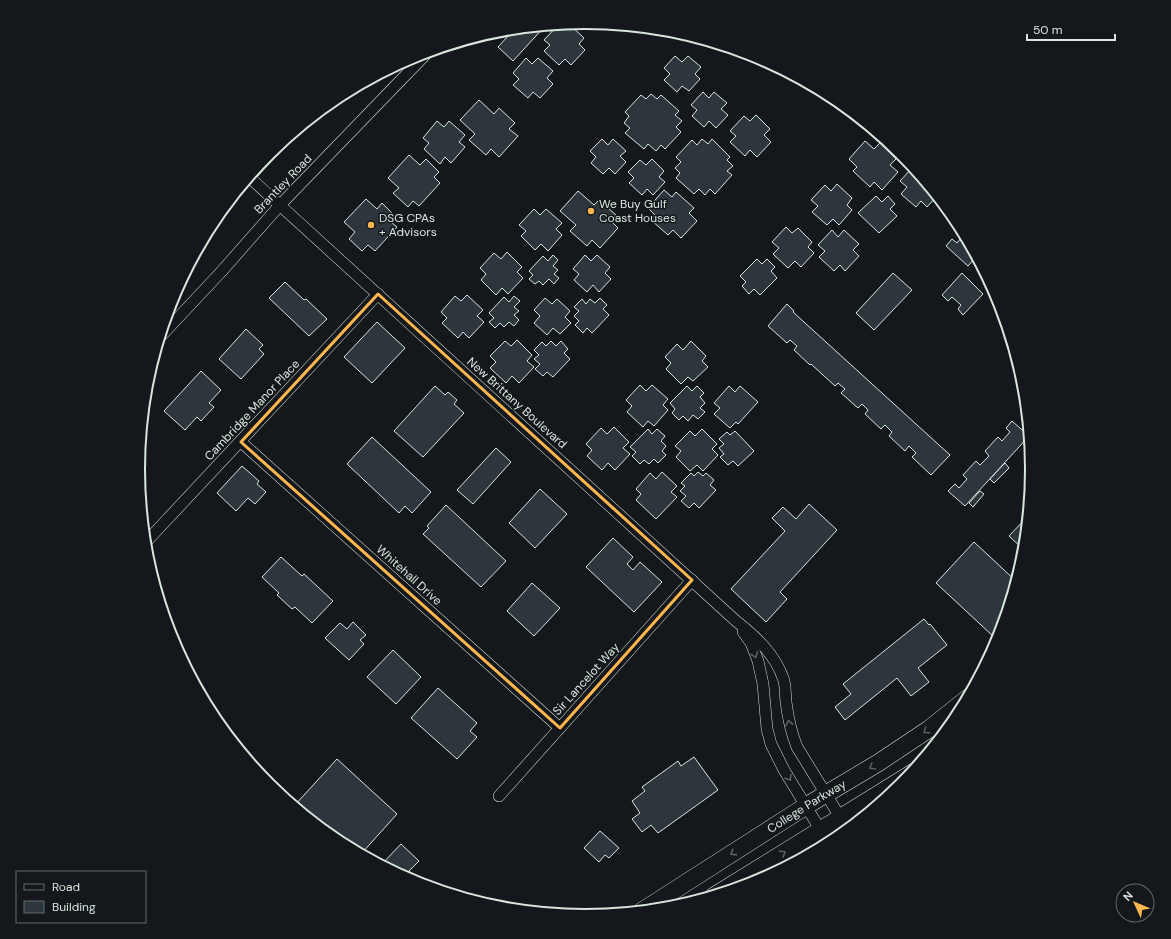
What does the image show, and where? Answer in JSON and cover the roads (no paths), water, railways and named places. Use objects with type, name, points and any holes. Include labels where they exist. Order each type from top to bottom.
[{"type":"main road","name":"College Parkway","points":[[654,904],[806,806],[883,760],[929,729],[956,707]]},
{"type":"main road","points":[[732,885],[819,831],[844,824],[880,797]]},
{"type":"street","name":"Brantley Road","points":[[168,329],[221,272],[280,205],[418,63]]},
{"type":"street","name":"New Brittany Boulevard","points":[[253,180],[756,638],[768,651],[784,679],[788,720],[792,735],[804,761],[844,824]]},
{"type":"street","name":"Cambridge Manor Place","points":[[150,537],[378,294]]},
{"type":"street","name":"Whitehall Drive","points":[[241,442],[560,728]]},
{"type":"street","name":"Sir Lancelot Way","points":[[499,796],[692,580]]},
{"type":"street","name":"New Brittany Boulevard","points":[[736,621],[751,643],[758,661],[763,684],[767,729],[771,744],[784,770],[825,839]]},
{"type":"place","name":"We Buy Gulf Coast Houses","points":[[591,211]]},
{"type":"place","name":"DSG CPAs + Advisors","points":[[371,225]]}]
